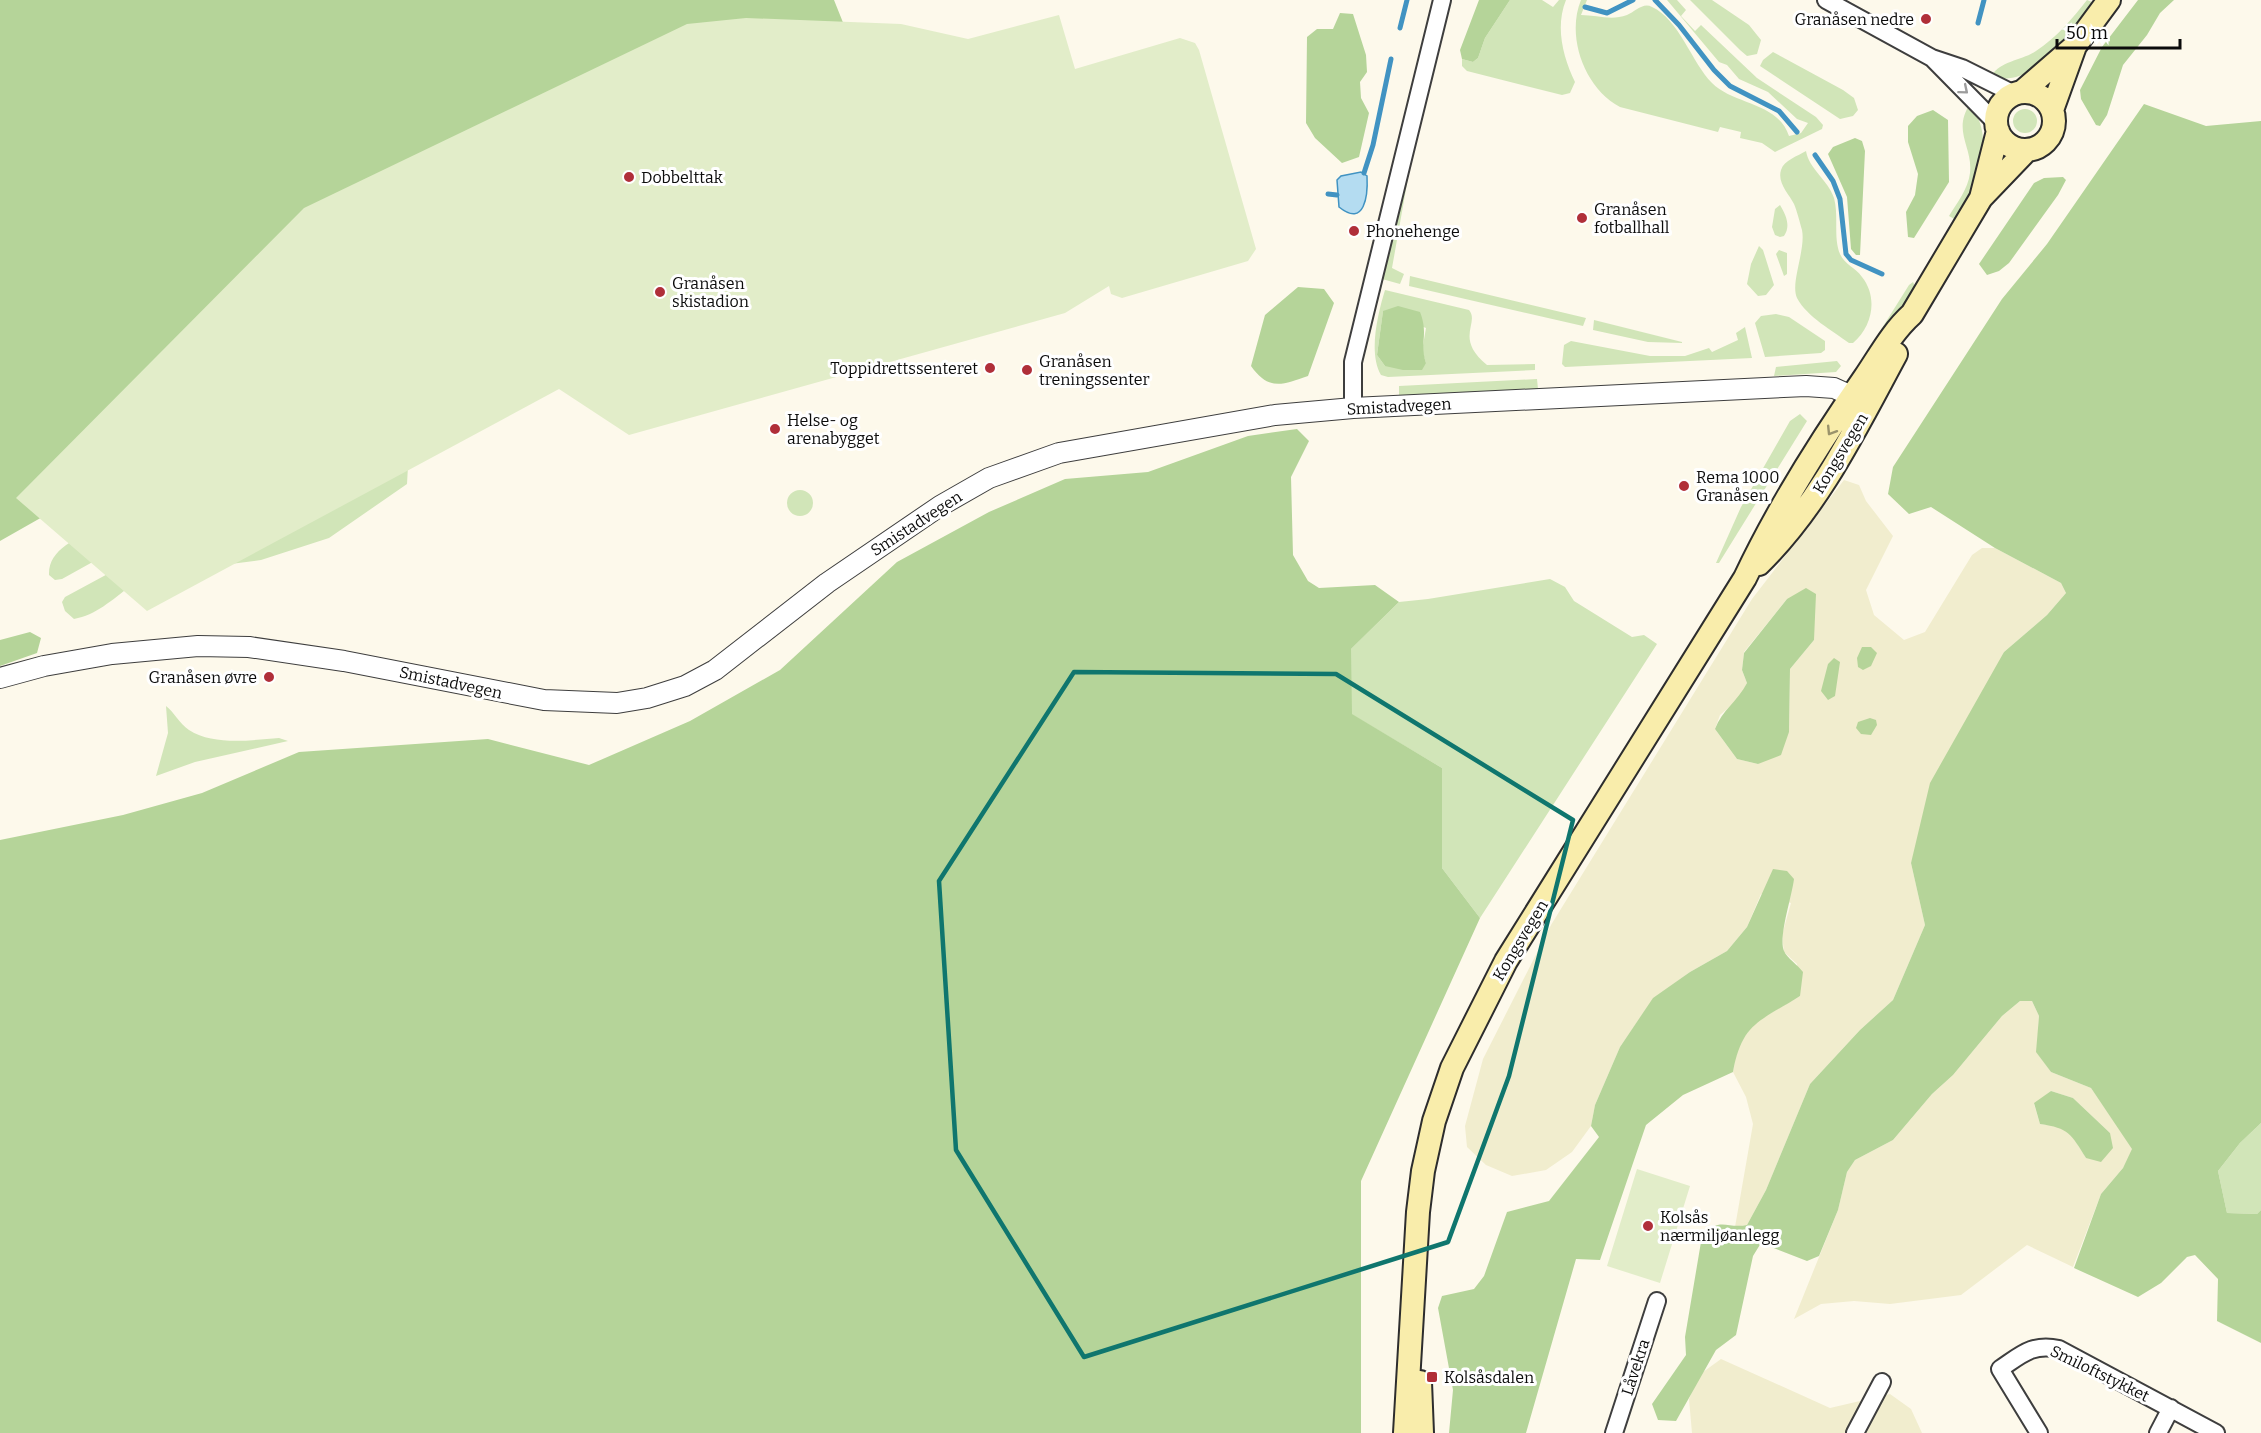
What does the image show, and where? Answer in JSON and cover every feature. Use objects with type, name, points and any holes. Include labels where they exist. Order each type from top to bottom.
[{"type":"main road","name":"Kongsvegen","points":[[1981,198],[2000,105],[2075,46],[2109,0]]},
{"type":"main road","name":"Kongsvegen","points":[[1405,1433],[1406,1374],[1411,1345],[1418,1212],[1423,1171],[1434,1121],[1452,1068],[1506,961],[1745,578],[1764,538],[1861,400],[1897,327],[1912,314],[1981,198],[2027,150],[2044,143],[2050,136],[2054,118],[2052,110],[2075,46]]},
{"type":"main road","points":[[2018,93],[2040,96],[2052,110]]},
{"type":"main road","points":[[1997,127],[2009,145],[2027,150]]},
{"type":"main road","name":"Kongsvegen","points":[[1411,1345],[1419,1373],[1422,1433]]},
{"type":"street","points":[[1353,408],[1353,362],[1442,0]]},
{"type":"street","points":[[1826,0],[1932,58],[1962,68],[2018,93]]},
{"type":"street","points":[[1932,58],[1997,127]]},
{"type":"street","name":"Smistadvegen","points":[[0,678],[44,666],[112,654],[198,646],[249,648],[354,663],[544,700],[617,703],[647,698],[686,686],[715,670],[887,540],[989,478],[1059,453],[1275,415],[1353,408],[1806,386],[1834,388],[1861,400]]},
{"type":"street","name":"Låvekra","points":[[1614,1433],[1657,1301]]},
{"type":"street","name":"Smiloftstykket","points":[[2039,1433],[2000,1369],[2031,1349],[2044,1346],[2059,1349],[2216,1433]]},
{"type":"street","points":[[1855,1433],[1882,1382]]},
{"type":"street","points":[[2158,1433],[2171,1408]]},
{"type":"highlighted area","points":[[1074,672],[1336,674],[1573,820],[1509,1076],[1448,1242],[1084,1357],[956,1150],[939,881]]},
{"type":"shaded area","points":[[1844,480],[1859,485],[1866,501],[1893,536],[1866,590],[1874,615],[1904,640],[1925,632],[1972,555],[1982,548],[1995,548],[2061,583],[2066,593],[2047,615],[2004,652],[1911,863],[1925,925],[1893,1000],[1860,1030],[1810,1084],[1766,1190],[1747,1225],[1735,1227],[1753,1124],[1746,1097],[1733,1072],[1737,1048],[1755,1022],[1800,996],[1797,964],[1784,952],[1782,935],[1791,903],[1761,894],[1747,927],[1727,951],[1690,972],[1653,999],[1620,1047],[1595,1105],[1591,1126],[1572,1152],[1546,1170],[1512,1176],[1486,1165],[1467,1147],[1465,1126],[1483,1059],[1551,925],[1752,599]],"holes":[[[1787,599],[1814,640],[1790,669],[1789,732],[1758,764],[1737,759],[1715,729],[1720,715],[1739,699],[1747,683],[1742,670],[1744,652]]]},
{"type":"shaded area","points":[[2020,1001],[2032,1001],[2039,1016],[2037,1052],[2051,1072],[2091,1088],[2133,1149],[2123,1168],[2101,1194],[2073,1267],[2027,1245],[1961,1295],[1890,1304],[1854,1301],[1821,1304],[1794,1319],[1838,1210],[1847,1172],[1855,1160],[1893,1140],[1932,1094],[1953,1075],[2002,1016]],"holes":[[[2051,1091],[2073,1098],[2110,1133],[2086,1158],[2071,1134],[2062,1127],[2040,1124],[2034,1104]]]},
{"type":"shaded area","points":[[1721,1359],[1830,1408],[1890,1394],[1911,1409],[1922,1433],[1692,1433],[1689,1399],[1699,1375]]},
{"type":"green space","points":[[0,0],[834,0],[856,55],[0,541]]},
{"type":"green space","points":[[1479,0],[1510,0],[1485,38],[1478,58],[1473,62],[1462,59],[1460,50]]},
{"type":"green space","points":[[1510,0],[1542,0],[1553,7],[1559,0],[1566,0],[1561,31],[1564,52],[1575,82],[1570,93],[1562,95],[1467,71],[1462,66],[1462,59],[1473,62],[1478,58],[1485,38]]},
{"type":"green space","points":[[1581,0],[1587,0],[1581,15],[1615,18],[1649,6],[1662,13],[1678,31],[1712,83],[1732,96],[1775,116],[1789,136],[1801,133],[1808,123],[1797,119],[1768,92],[1739,79],[1727,65],[1719,62],[1667,0],[1677,0],[1686,10],[1681,16],[1695,31],[1701,25],[1757,78],[1816,117],[1823,125],[1822,129],[1775,152],[1762,143],[1740,138],[1741,132],[1720,127],[1718,132],[1620,107],[1597,87],[1581,60],[1576,29]]},
{"type":"green space","points":[[1690,0],[1712,0],[1749,25],[1761,40],[1757,54],[1747,56]]},
{"type":"green space","points":[[2087,0],[2092,2],[2074,29],[2050,56],[2022,75],[2007,78],[1991,76],[2006,64],[2043,46],[2064,27]]},
{"type":"green space","points":[[2138,0],[2174,0],[2160,13],[2147,35],[2123,65],[2107,115],[2100,126],[2096,125],[2081,99],[2080,90],[2102,47]]},
{"type":"green space","points":[[1340,13],[1353,14],[1366,55],[1367,72],[1360,82],[1361,98],[1369,113],[1359,157],[1342,163],[1315,138],[1306,123],[1307,37],[1317,29],[1333,29]]},
{"type":"green space","name":"Granåsen skistadion","points":[[1059,15],[1075,69],[1180,38],[1195,43],[1199,50],[1256,249],[1248,261],[1122,298],[1111,294],[1109,286],[1065,313],[629,435],[559,389],[147,611],[16,498],[304,208],[687,24],[746,18],[901,24],[968,39]]},
{"type":"green space","points":[[1773,52],[1843,90],[1854,98],[1858,110],[1853,116],[1840,119],[1760,66],[1763,60]]},
{"type":"green space","points":[[1970,104],[1978,118],[1983,148],[1977,178],[1958,221],[1949,216],[1969,179],[1970,164],[1963,123]]},
{"type":"green space","points":[[2144,104],[2206,126],[2261,121],[2261,1123],[2240,1143],[2218,1171],[2227,1213],[2257,1214],[2261,1210],[2261,1343],[2217,1321],[2218,1279],[2195,1255],[2187,1257],[2161,1283],[2138,1297],[2074,1268],[2101,1194],[2123,1168],[2132,1149],[2091,1088],[2051,1072],[2036,1052],[2039,1016],[2032,1001],[2020,1001],[2002,1016],[1953,1075],[1932,1094],[1893,1140],[1855,1160],[1847,1172],[1838,1210],[1819,1256],[1807,1261],[1761,1243],[1753,1256],[1736,1335],[1716,1350],[1676,1421],[1658,1420],[1652,1404],[1686,1355],[1685,1337],[1702,1236],[1714,1226],[1747,1225],[1766,1190],[1810,1084],[1860,1030],[1893,1000],[1925,925],[1911,863],[1930,783],[2004,652],[2047,615],[2066,593],[2061,583],[1995,548],[1931,507],[1909,514],[1888,494],[1893,467],[2002,299],[2047,244]]},
{"type":"green space","points":[[2025,109],[2033,113],[2037,121],[2033,129],[2025,133],[2017,129],[2013,121],[2017,113]]},
{"type":"green space","points":[[1933,110],[1948,120],[1949,182],[1914,238],[1908,237],[1906,212],[1915,195],[1918,174],[1908,142],[1908,126],[1917,116]]},
{"type":"green space","points":[[1855,138],[1862,141],[1865,151],[1860,255],[1856,255],[1851,249],[1847,197],[1828,154],[1833,147]]},
{"type":"green space","points":[[1806,151],[1811,163],[1834,198],[1840,254],[1862,277],[1870,293],[1869,320],[1853,343],[1849,343],[1807,311],[1801,305],[1795,292],[1802,247],[1802,230],[1795,207],[1782,184],[1780,175],[1785,164]]},
{"type":"green space","points":[[2063,177],[2066,180],[2058,195],[2009,263],[1999,271],[1987,275],[1979,264],[2034,183],[2044,178]]},
{"type":"green space","points":[[1408,178],[1392,268],[1404,274],[1400,284],[1382,279]]},
{"type":"green space","points":[[1780,205],[1787,224],[1784,236],[1780,237],[1775,235],[1772,227],[1775,209]]},
{"type":"green space","points":[[1759,246],[1763,250],[1774,285],[1766,295],[1758,296],[1747,284],[1751,264]]},
{"type":"green space","points":[[1779,250],[1787,253],[1787,274],[1784,276],[1776,254]]},
{"type":"green space","points":[[1410,276],[1586,318],[1583,326],[1409,286]]},
{"type":"green space","points":[[1913,282],[1916,289],[1873,356],[1867,352]]},
{"type":"green space","points":[[1298,287],[1324,289],[1334,303],[1308,376],[1291,382],[1270,383],[1251,366],[1265,315]]},
{"type":"green space","points":[[1385,290],[1469,310],[1472,315],[1470,339],[1472,347],[1487,365],[1535,364],[1535,370],[1388,377],[1381,375],[1375,356],[1375,333]],"holes":[[[1383,311],[1426,328],[1422,351],[1426,363],[1385,366],[1377,355]]]},
{"type":"green space","points":[[1398,306],[1420,312],[1423,320],[1423,349],[1426,363],[1422,370],[1403,370],[1385,366],[1377,355],[1383,311]]},
{"type":"green space","points":[[1776,314],[1789,317],[1825,341],[1825,350],[1821,353],[1765,357],[1755,323],[1761,316]]},
{"type":"green space","points":[[1594,320],[1682,343],[1648,342],[1593,330]]},
{"type":"green space","points":[[1745,327],[1752,358],[1565,367],[1562,364],[1564,345],[1571,341],[1650,356],[1685,356],[1709,348],[1712,352],[1738,340],[1736,333]]},
{"type":"green space","points":[[1837,361],[1841,366],[1836,372],[1774,376],[1776,367]]},
{"type":"green space","points":[[573,375],[408,466],[407,484],[329,538],[261,560],[215,566]]},
{"type":"green space","points":[[1537,379],[1538,389],[1399,396],[1399,386]]},
{"type":"green space","points":[[1800,414],[1807,421],[1719,563],[1716,563],[1741,507],[1790,421]]},
{"type":"green space","points":[[1297,429],[1309,441],[1291,477],[1293,555],[1308,581],[1319,588],[1375,585],[1399,602],[1351,649],[1352,714],[1442,768],[1442,868],[1480,918],[1361,1181],[1361,1433],[0,1433],[0,840],[123,815],[202,793],[299,752],[488,739],[589,765],[690,721],[780,670],[897,562],[989,512],[1065,479],[1148,472],[1248,436]]},
{"type":"green space","points":[[800,490],[809,494],[813,503],[809,512],[800,516],[791,512],[787,503],[791,494]]},
{"type":"green space","points":[[96,528],[129,587],[97,611],[74,619],[65,611],[62,602],[65,597],[115,570],[107,554],[62,579],[55,580],[49,575],[50,566],[53,558],[65,546]]},
{"type":"green space","points":[[1550,579],[1565,587],[1574,601],[1632,637],[1644,635],[1657,644],[1480,918],[1442,868],[1442,768],[1351,714],[1351,649],[1399,602]]},
{"type":"green space","points":[[1806,588],[1816,594],[1814,640],[1790,669],[1789,732],[1781,755],[1758,764],[1737,759],[1715,729],[1747,683],[1742,670],[1744,653],[1787,599]]},
{"type":"green space","points":[[30,632],[41,638],[37,653],[0,666],[0,640]]},
{"type":"green space","points":[[1862,647],[1871,647],[1877,653],[1871,666],[1863,670],[1858,667],[1857,658]]},
{"type":"green space","points":[[1834,658],[1840,662],[1835,696],[1828,700],[1821,691],[1828,664]]},
{"type":"green space","points":[[166,706],[182,724],[199,735],[233,741],[279,738],[288,741],[195,762],[156,776],[168,733]]},
{"type":"green space","points":[[1870,718],[1876,720],[1877,725],[1871,735],[1861,734],[1856,728],[1858,722]]},
{"type":"green space","points":[[1773,869],[1787,871],[1794,879],[1784,927],[1783,945],[1785,954],[1803,972],[1800,996],[1755,1025],[1742,1043],[1733,1072],[1683,1095],[1646,1125],[1600,1260],[1576,1259],[1526,1433],[1449,1433],[1453,1390],[1438,1308],[1442,1296],[1474,1289],[1484,1276],[1507,1212],[1549,1201],[1599,1137],[1591,1126],[1595,1105],[1620,1047],[1653,998],[1690,972],[1727,951],[1747,927]]},
{"type":"green space","points":[[2051,1091],[2073,1098],[2110,1133],[2113,1148],[2101,1162],[2086,1158],[2072,1138],[2063,1130],[2040,1124],[2034,1103]]},
{"type":"green space","points":[[2261,1123],[2261,1210],[2257,1214],[2227,1213],[2218,1171],[2240,1143]]},
{"type":"green space","name":"Kolsås nærmiljøanlegg","points":[[1637,1169],[1690,1186],[1660,1283],[1607,1266]]},
{"type":"water","points":[[1361,172],[1367,176],[1367,192],[1363,206],[1354,214],[1339,207],[1337,180],[1341,176]]},
{"type":"waterway","points":[[1400,28],[1407,0]]},
{"type":"waterway","points":[[1585,7],[1607,13],[1633,0]]},
{"type":"waterway","points":[[1655,0],[1730,86],[1779,111],[1797,132]]},
{"type":"waterway","points":[[1978,23],[1984,0]]},
{"type":"waterway","points":[[1364,173],[1373,145],[1391,59]]},
{"type":"waterway","points":[[1815,155],[1833,181],[1840,199],[1846,254],[1851,260],[1882,274]]},
{"type":"waterway","points":[[1328,194],[1337,195]]},
{"type":"place","name":"Granåsen nedre","points":[[1926,19]]},
{"type":"place","name":"Dobbelttak","points":[[629,177]]},
{"type":"place","name":"Granåsen fotballhall","points":[[1582,218]]},
{"type":"place","name":"Phonehenge","points":[[1354,231]]},
{"type":"place","name":"Granåsen skistadion","points":[[660,292]]},
{"type":"place","name":"Toppidrettssenteret","points":[[990,368]]},
{"type":"place","name":"Granåsen treningssenter","points":[[1027,370]]},
{"type":"place","name":"Helse- og arenabygget","points":[[775,429]]},
{"type":"place","name":"Rema 1000 Granåsen","points":[[1684,486]]},
{"type":"place","name":"Granåsen øvre","points":[[269,677]]},
{"type":"place","name":"Kolsås nærmiljøanlegg","points":[[1648,1226]]},
{"type":"place","name":"Kolsåsdalen","points":[[1432,1377]]}]
